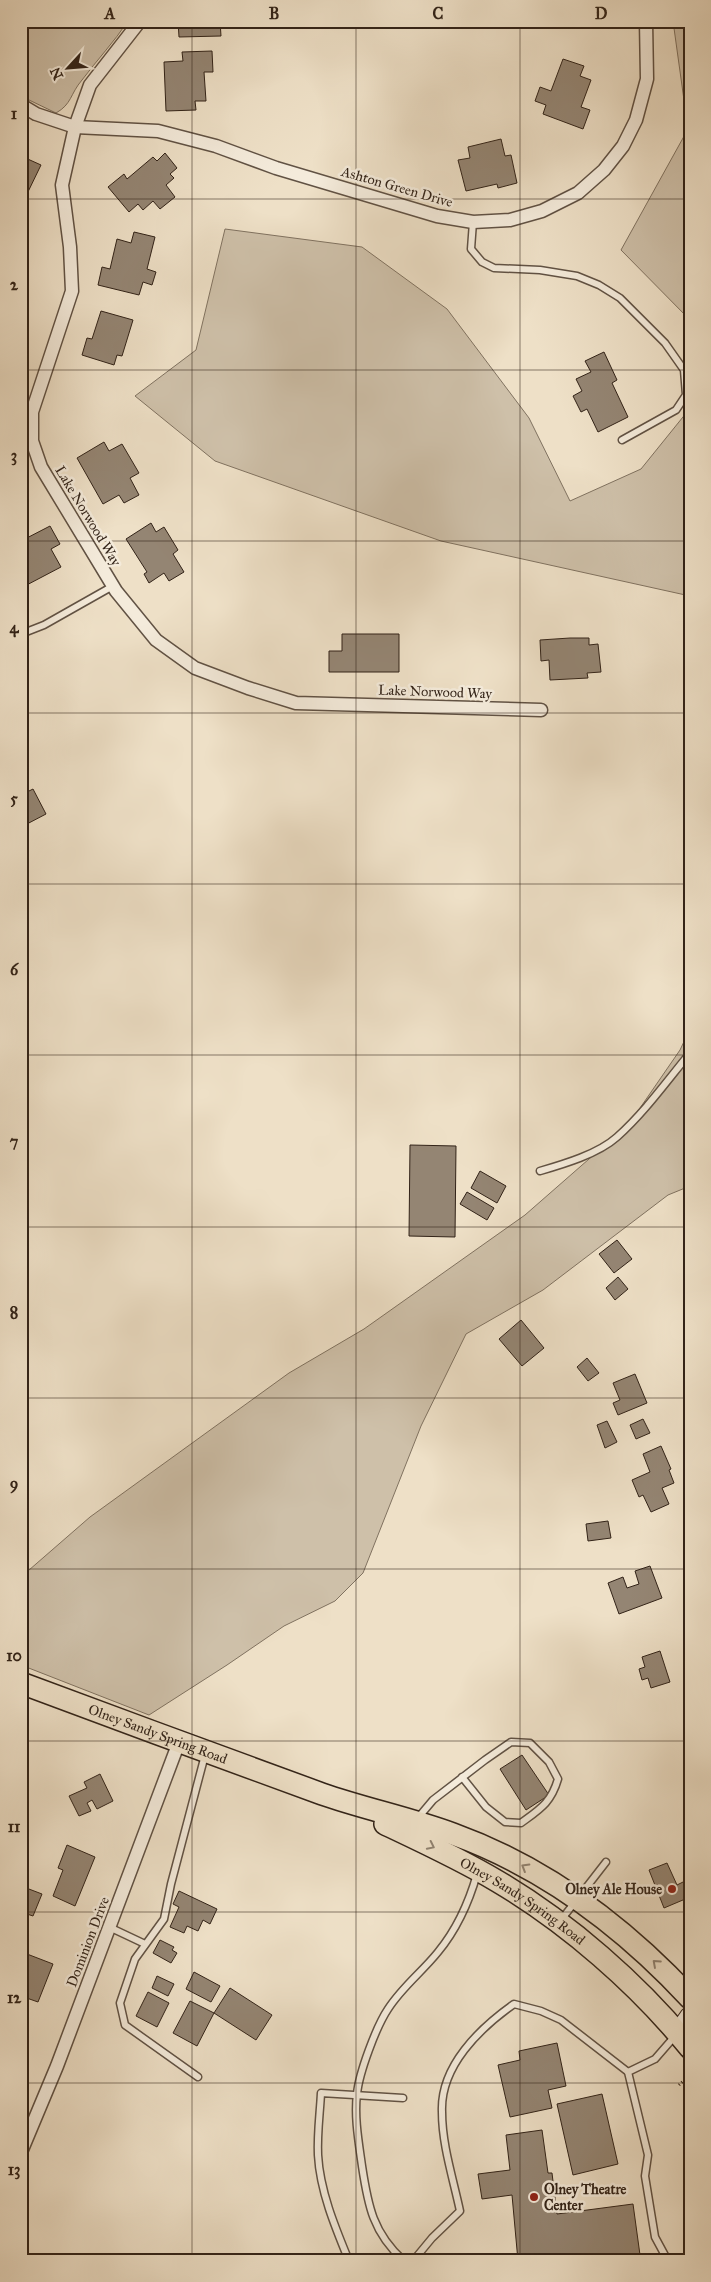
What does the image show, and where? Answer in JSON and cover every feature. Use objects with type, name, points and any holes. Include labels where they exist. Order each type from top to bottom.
[{"type":"main road","name":"Olney Sandy Spring Road","points":[[21,1682],[324,1795],[452,1834],[508,1857],[576,1899],[630,1939],[664,1970],[690,1998]]},
{"type":"main road","name":"Olney Sandy Spring Road","points":[[324,1795],[478,1871],[530,1902],[558,1923],[686,2032]]},
{"type":"street","name":"Lake Norwood Way","points":[[140,21],[90,85],[75,127],[62,185],[70,247],[72,291],[32,412],[26,442],[40,467],[113,586],[156,640],[195,668],[248,688],[296,703],[541,710]]},
{"type":"street","name":"Ashton Green Drive","points":[[21,105],[36,114],[75,127],[158,132],[216,146],[276,168],[437,216],[473,222],[510,220],[542,211],[578,193],[604,170],[623,146],[636,120],[647,79],[646,21]]},
{"type":"street","name":"Dominion Drive","points":[[21,2152],[57,2066],[179,1742]]},
{"type":"lane","points":[[473,222],[471,249],[482,262],[494,268],[540,270],[577,276],[599,285],[620,298],[666,343],[684,370],[686,395],[676,410],[622,440]]},
{"type":"lane","points":[[21,634],[44,625],[113,586]]},
{"type":"lane","points":[[540,1171],[585,1155],[616,1138],[690,1053]]},
{"type":"lane","points":[[415,1822],[432,1800],[462,1777],[511,1742],[530,1743],[549,1762],[558,1779],[553,1794],[545,1805],[521,1823],[505,1822],[486,1807],[462,1777]]},
{"type":"lane","points":[[198,2077],[124,2026],[120,2003],[135,1959],[164,1919],[206,1751]]},
{"type":"lane","points":[[558,1923],[606,1862]]},
{"type":"lane","points":[[404,2261],[383,2239],[372,2216],[360,2154],[356,2095],[377,2029],[387,2009],[439,1951],[453,1932],[464,1911],[478,1871]]},
{"type":"lane","points":[[109,1927],[145,1944]]},
{"type":"lane","points":[[413,2261],[432,2238],[460,2210],[446,2152],[441,2110],[445,2089],[452,2069],[481,2029],[514,2004],[561,2020],[628,2072],[648,2155],[645,2176],[655,2237],[668,2261]]},
{"type":"lane","points":[[628,2072],[655,2059],[686,2032]]},
{"type":"lane","points":[[349,2261],[321,2182],[318,2154],[321,2093],[403,2098]]},
{"type":"path","points":[[679,2085],[690,2075]]},
{"type":"shaded area","points":[[21,21],[128,21],[78,85],[65,106],[56,113],[27,99],[21,94]]},
{"type":"shaded area","points":[[673,21],[690,21],[690,320],[621,250],[688,129]]},
{"type":"shaded area","points":[[225,229],[362,247],[447,309],[529,418],[570,501],[641,469],[690,406],[690,596],[441,541],[215,461],[135,396],[196,350]]},
{"type":"shaded area","points":[[690,1029],[690,1186],[668,1195],[543,1290],[466,1334],[421,1426],[363,1573],[335,1601],[284,1626],[149,1715],[21,1665],[21,1577],[90,1517],[289,1373],[364,1329],[525,1215],[629,1124],[680,1050]]},
{"type":"building","points":[[178,21],[220,21],[221,36],[179,37]]},
{"type":"building","points":[[563,21],[583,21],[583,26],[564,28]]},
{"type":"building","points":[[212,51],[213,72],[204,72],[206,101],[195,101],[196,110],[166,111],[164,62],[183,61],[182,52]]},
{"type":"building","points":[[563,59],[584,66],[580,76],[591,80],[581,107],[590,110],[583,129],[543,114],[546,105],[535,101],[540,87],[551,91]]},
{"type":"building","points":[[501,139],[505,156],[511,155],[517,183],[498,188],[497,184],[466,191],[458,160],[470,158],[468,147]]},
{"type":"building","points":[[165,153],[177,168],[170,174],[174,178],[166,185],[175,197],[160,209],[153,201],[143,210],[138,204],[129,212],[108,187],[124,174],[127,179],[153,157],[157,161]]},
{"type":"building","points":[[21,156],[41,165],[25,198],[21,197]]},
{"type":"building","points":[[134,232],[155,237],[147,269],[156,272],[152,285],[143,282],[139,295],[98,285],[102,267],[110,269],[117,239],[131,243]]},
{"type":"building","points":[[101,311],[133,320],[122,356],[117,355],[114,365],[82,355],[87,338],[92,339]]},
{"type":"building","points":[[604,352],[617,380],[612,383],[628,417],[598,432],[587,409],[581,412],[573,396],[582,391],[576,379],[591,372],[585,361]]},
{"type":"building","points":[[104,442],[109,451],[122,444],[139,473],[130,478],[139,495],[124,503],[119,495],[103,504],[77,458]]},
{"type":"building","points":[[151,523],[156,532],[164,527],[178,550],[173,554],[184,572],[169,581],[164,573],[149,583],[144,574],[147,572],[126,539]]},
{"type":"building","points":[[50,526],[60,544],[51,549],[61,567],[21,588],[21,541]]},
{"type":"building","points":[[342,634],[399,634],[399,672],[329,672],[329,651],[342,651]]},
{"type":"building","points":[[589,638],[589,645],[598,644],[601,672],[587,673],[588,678],[550,680],[549,660],[541,661],[540,640]]},
{"type":"building","points":[[33,789],[46,814],[25,825],[21,819],[21,795]]},
{"type":"building","points":[[410,1145],[456,1146],[455,1237],[409,1236]]},
{"type":"building","points":[[480,1171],[506,1186],[497,1203],[471,1188]]},
{"type":"building","points":[[467,1192],[494,1208],[487,1220],[460,1204]]},
{"type":"building","points":[[617,1240],[632,1259],[614,1273],[599,1254]]},
{"type":"building","points":[[618,1277],[628,1289],[615,1300],[606,1288]]},
{"type":"building","points":[[521,1320],[544,1348],[522,1366],[499,1339]]},
{"type":"building","points":[[587,1358],[599,1373],[588,1381],[577,1367]]},
{"type":"building","points":[[635,1374],[647,1403],[618,1415],[613,1403],[620,1400],[613,1383]]},
{"type":"building","points":[[643,1419],[650,1433],[636,1439],[630,1425]]},
{"type":"building","points":[[607,1421],[617,1442],[605,1448],[597,1425]]},
{"type":"building","points":[[661,1446],[671,1469],[669,1470],[674,1483],[662,1488],[669,1504],[651,1512],[643,1495],[639,1497],[632,1480],[650,1472],[643,1454]]},
{"type":"building","points":[[608,1521],[611,1538],[588,1541],[586,1524]]},
{"type":"building","points":[[650,1566],[662,1598],[619,1614],[608,1583],[623,1577],[627,1588],[639,1584],[635,1571]]},
{"type":"building","points":[[660,1651],[670,1682],[651,1688],[648,1678],[642,1680],[639,1669],[645,1667],[642,1657]]},
{"type":"building","points":[[522,1755],[549,1795],[526,1810],[500,1769]]},
{"type":"building","points":[[100,1774],[113,1801],[97,1809],[92,1800],[87,1803],[91,1811],[79,1816],[69,1796],[87,1788],[84,1782]]},
{"type":"building","points":[[67,1845],[95,1857],[75,1906],[53,1896],[63,1870],[58,1868]]},
{"type":"building","name":"Olney Ale House","points":[[667,1863],[677,1885],[685,1881],[690,1897],[664,1908],[649,1870]]},
{"type":"building","points":[[21,1886],[42,1894],[33,1916],[21,1912]]},
{"type":"building","points":[[179,1891],[217,1909],[210,1924],[203,1920],[198,1931],[187,1926],[184,1933],[170,1927],[179,1907],[173,1904]]},
{"type":"building","points":[[160,1940],[174,1947],[172,1950],[177,1953],[171,1963],[153,1953]]},
{"type":"building","points":[[27,1954],[53,1964],[38,2002],[21,1996],[21,1967]]},
{"type":"building","points":[[194,1972],[220,1986],[211,2002],[186,1989]]},
{"type":"building","points":[[157,1976],[174,1984],[168,1996],[152,1988]]},
{"type":"building","points":[[230,1988],[272,2015],[256,2040],[214,2013]]},
{"type":"building","points":[[148,1992],[169,2003],[157,2027],[136,2016]]},
{"type":"building","points":[[190,2001],[214,2013],[197,2046],[173,2033]]},
{"type":"building","points":[[557,2043],[566,2086],[548,2090],[552,2108],[510,2117],[498,2065],[520,2060],[519,2051]]},
{"type":"building","points":[[602,2094],[618,2164],[573,2175],[557,2104]]},
{"type":"building","name":"Olney Theatre Center","points":[[542,2130],[548,2173],[552,2173],[557,2214],[633,2204],[640,2255],[632,2256],[633,2261],[518,2261],[512,2195],[482,2199],[478,2174],[510,2170],[506,2135]]},
{"type":"place","name":"Olney Ale House","points":[[672,1889]]},
{"type":"place","name":"Olney Theatre Center","points":[[534,2197]]}]
